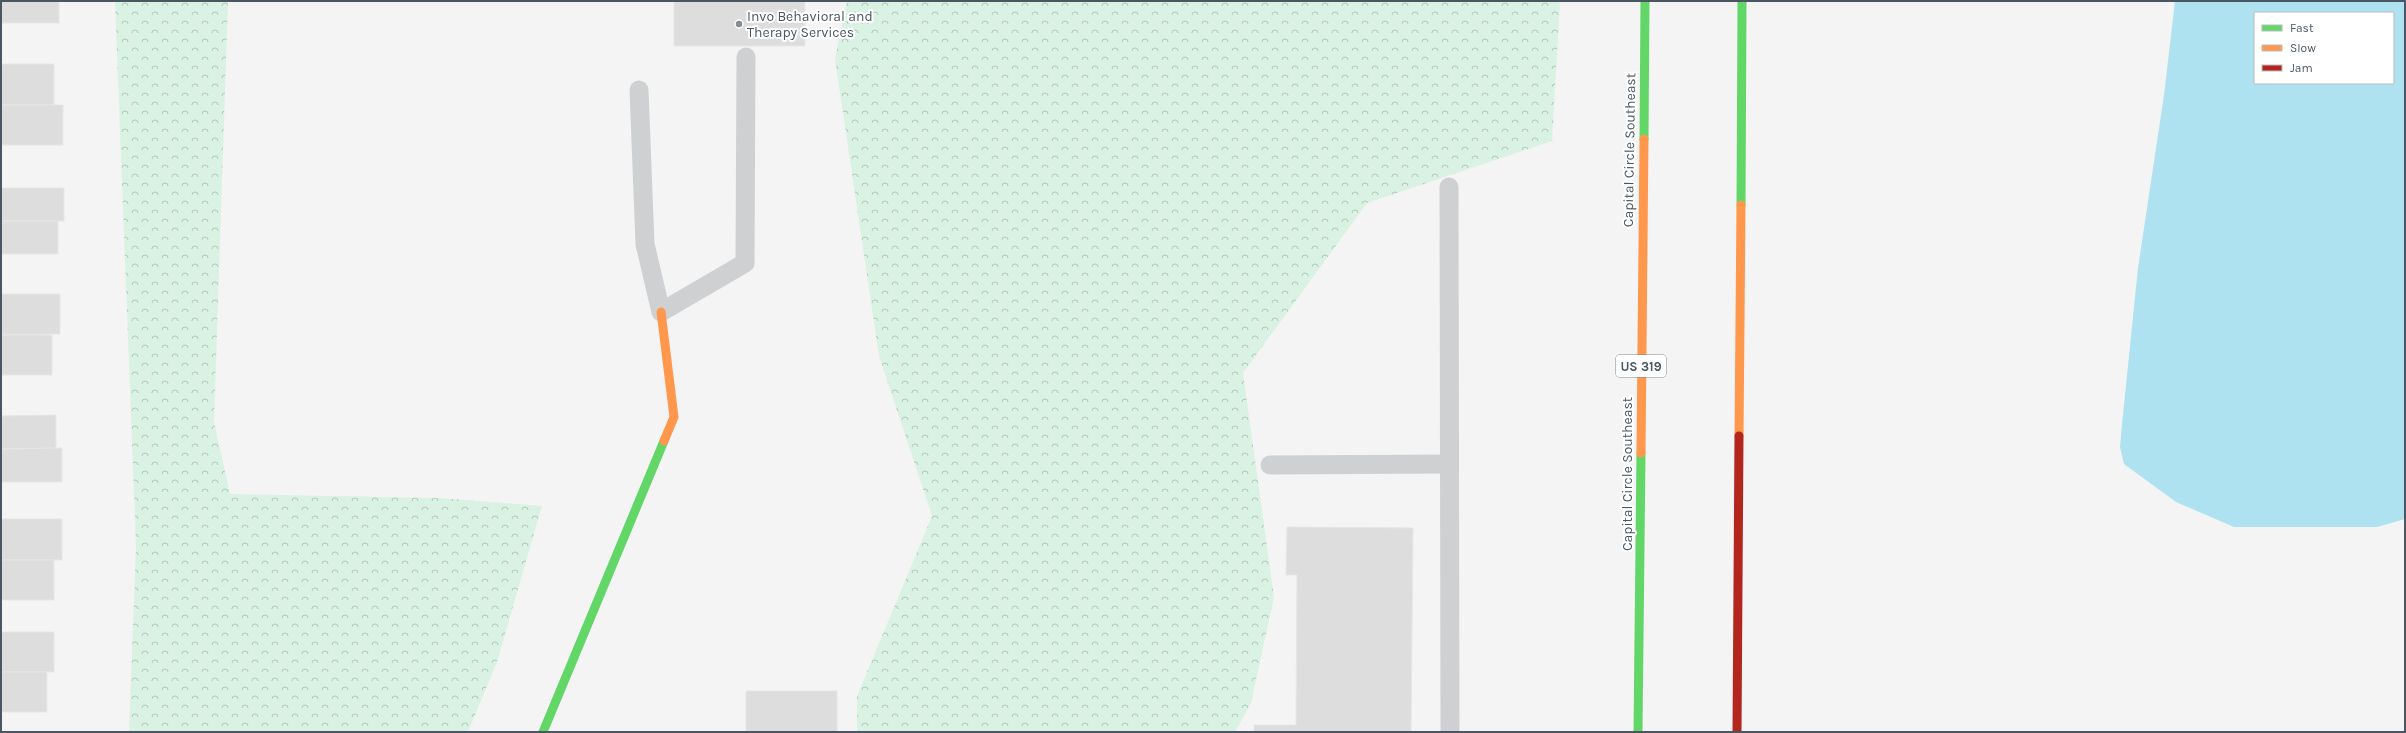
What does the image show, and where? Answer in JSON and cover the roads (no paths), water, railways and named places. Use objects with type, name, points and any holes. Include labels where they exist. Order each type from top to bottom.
[{"type":"main road","name":"Capital Circle Southeast","points":[[1638,732],[1645,1]]},
{"type":"main road","points":[[1737,732],[1742,1]]},
{"type":"main road","points":[[543,732],[674,417],[662,312]]},
{"type":"lane","points":[[639,90],[646,244],[662,312],[745,263],[746,56]]},
{"type":"lane","points":[[1449,187],[1450,732]]},
{"type":"lane","points":[[1270,465],[1449,464]]},
{"type":"water","points":[[2175,1],[2405,1],[2405,519],[2377,527],[2234,527],[2176,502],[2124,464],[2120,447],[2138,268],[2164,95]]},
{"type":"place","name":"Invo Behavioral and Therapy Services","points":[[739,24]]}]
